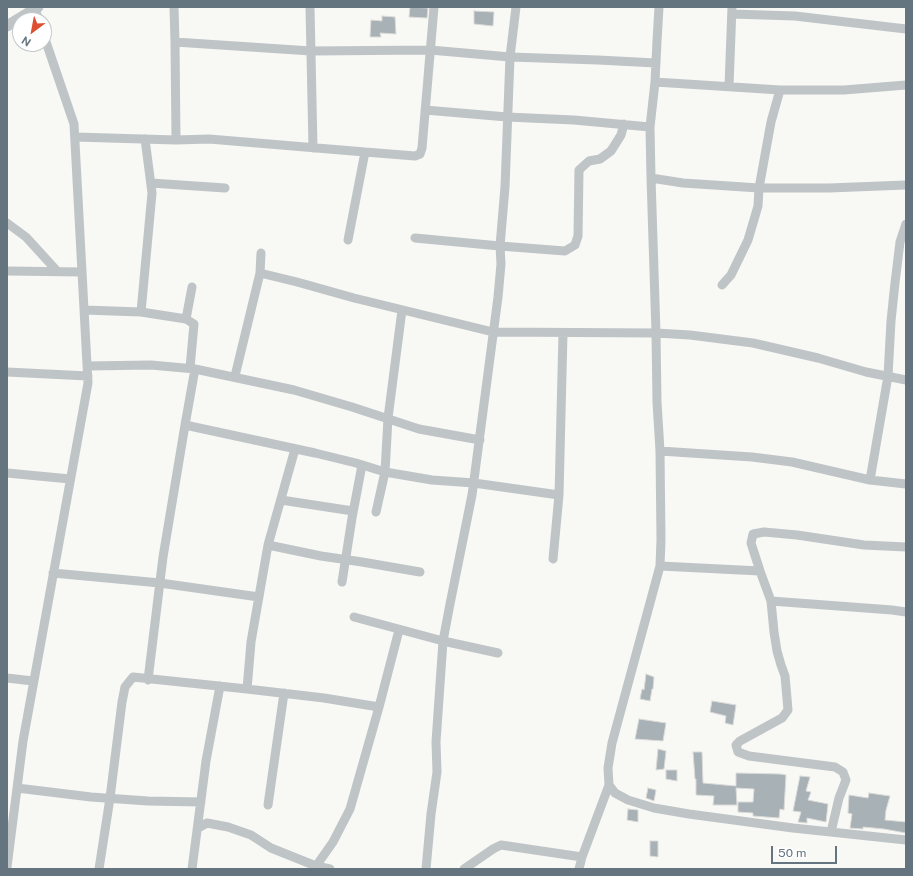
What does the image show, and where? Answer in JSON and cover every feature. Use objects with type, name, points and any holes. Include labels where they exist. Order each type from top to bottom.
[{"type":"street","points":[[174,7],[176,140]]},
{"type":"street","points":[[310,7],[313,148]]},
{"type":"street","points":[[75,137],[176,140],[209,139],[415,156],[420,154],[422,148],[434,7]]},
{"type":"street","points":[[426,869],[437,772],[436,742],[443,641],[474,483],[498,298],[501,264],[500,246],[505,187],[510,57],[516,7]]},
{"type":"street","points":[[579,869],[582,857],[609,785],[608,768],[612,743],[660,566],[660,451],[657,402],[650,127],[655,82],[659,7]]},
{"type":"street","points":[[7,26],[36,8]]},
{"type":"street","points":[[729,86],[732,10],[795,12],[906,29]]},
{"type":"street","points":[[175,42],[311,51],[430,50],[510,57],[656,62]]},
{"type":"street","points":[[7,867],[23,741],[33,681],[88,383],[74,124],[49,52]]},
{"type":"street","points":[[655,82],[780,90],[844,90],[906,86]]},
{"type":"street","points":[[722,286],[731,275],[748,240],[758,206],[759,188],[771,122],[780,90]]},
{"type":"street","points":[[425,110],[507,117],[574,120],[650,127]]},
{"type":"street","points":[[415,238],[565,251],[575,245],[578,236],[579,170],[588,161],[600,159],[611,151],[621,135],[624,124]]},
{"type":"street","points":[[141,312],[152,193],[145,139]]},
{"type":"street","points":[[348,240],[365,152]]},
{"type":"street","points":[[651,178],[684,184],[759,188],[829,188],[906,185]]},
{"type":"street","points":[[151,183],[225,188]]},
{"type":"street","points":[[7,223],[26,237],[57,271]]},
{"type":"street","points":[[870,480],[888,376],[891,321],[900,242],[906,224]]},
{"type":"street","points":[[235,376],[260,273],[261,253]]},
{"type":"street","points":[[7,271],[82,272]]},
{"type":"street","points":[[260,273],[493,332],[656,333],[690,335],[753,343],[818,358],[866,372],[906,380]]},
{"type":"street","points":[[186,319],[192,287]]},
{"type":"street","points":[[84,310],[141,312],[186,319],[194,324],[192,368],[185,425],[162,557],[148,680]]},
{"type":"street","points":[[376,512],[385,472],[388,418],[402,310]]},
{"type":"street","points":[[553,559],[558,495],[563,333]]},
{"type":"street","points":[[87,366],[151,365],[192,368],[235,376],[294,390],[388,418],[419,429],[480,440]]},
{"type":"street","points":[[7,372],[88,376]]},
{"type":"street","points":[[185,425],[295,449],[385,472],[432,480],[474,483],[558,495]]},
{"type":"street","points":[[247,689],[251,642],[268,545],[295,449]]},
{"type":"street","points":[[660,451],[752,457],[792,462],[870,480],[906,484]]},
{"type":"street","points":[[342,582],[362,465]]},
{"type":"street","points":[[7,474],[70,479]]},
{"type":"street","points":[[281,500],[353,511]]},
{"type":"street","points":[[831,832],[839,798],[846,780],[842,772],[835,767],[748,756],[738,752],[736,745],[740,741],[782,718],[788,710],[785,676],[776,645],[771,601],[751,543],[753,534],[764,532],[864,545],[906,547]]},
{"type":"street","points":[[268,545],[321,556],[420,572]]},
{"type":"street","points":[[660,566],[760,572]]},
{"type":"street","points":[[53,573],[160,583],[259,596]]},
{"type":"street","points":[[771,601],[906,612]]},
{"type":"street","points":[[354,617],[443,641],[498,653]]},
{"type":"street","points":[[315,868],[333,842],[350,809],[399,630]]},
{"type":"street","points":[[99,869],[110,798],[122,702],[125,687],[133,677],[148,680],[284,693],[379,707]]},
{"type":"street","points":[[7,678],[33,681]]},
{"type":"street","points":[[192,869],[206,761],[220,686]]},
{"type":"street","points":[[268,805],[284,693]]},
{"type":"street","points":[[609,785],[615,793],[628,800],[654,808],[793,828],[906,840]]},
{"type":"street","points":[[17,788],[148,801],[201,802]]},
{"type":"street","points":[[198,828],[207,823],[228,827],[251,835],[271,848],[315,868],[330,869]]},
{"type":"street","points":[[464,869],[501,845],[582,857]]},
{"type":"building","points":[[410,7],[428,8],[427,18],[409,17]]},
{"type":"building","points":[[474,11],[494,12],[493,26],[474,24]]},
{"type":"building","points":[[382,16],[395,17],[396,34],[380,33],[381,37],[370,37],[371,20],[382,21]]},
{"type":"building","points":[[646,674],[654,677],[650,701],[640,699],[642,689],[644,690]]},
{"type":"building","points":[[712,701],[736,705],[733,725],[725,723],[726,716],[710,712]]},
{"type":"building","points":[[639,719],[666,723],[663,741],[635,739]]},
{"type":"building","points":[[658,749],[666,751],[664,769],[656,770]]},
{"type":"building","points":[[693,752],[702,752],[703,783],[736,786],[736,773],[786,775],[784,810],[780,809],[779,818],[753,816],[753,813],[738,812],[738,802],[753,802],[754,789],[736,788],[737,805],[713,805],[714,796],[696,795]]},
{"type":"building","points":[[666,770],[677,770],[677,781],[666,779]]},
{"type":"building","points":[[800,776],[810,777],[806,791],[811,792],[808,800],[828,804],[826,822],[807,818],[807,823],[798,822],[801,812],[793,811]]},
{"type":"building","points":[[648,788],[656,790],[654,801],[646,798]]},
{"type":"building","points":[[869,793],[890,796],[885,820],[906,822],[906,833],[863,827],[863,829],[850,828],[852,814],[848,813],[849,795],[868,798]]},
{"type":"building","points":[[628,809],[638,810],[638,822],[627,820]]},
{"type":"building","points":[[650,841],[658,841],[658,857],[650,856]]}]
